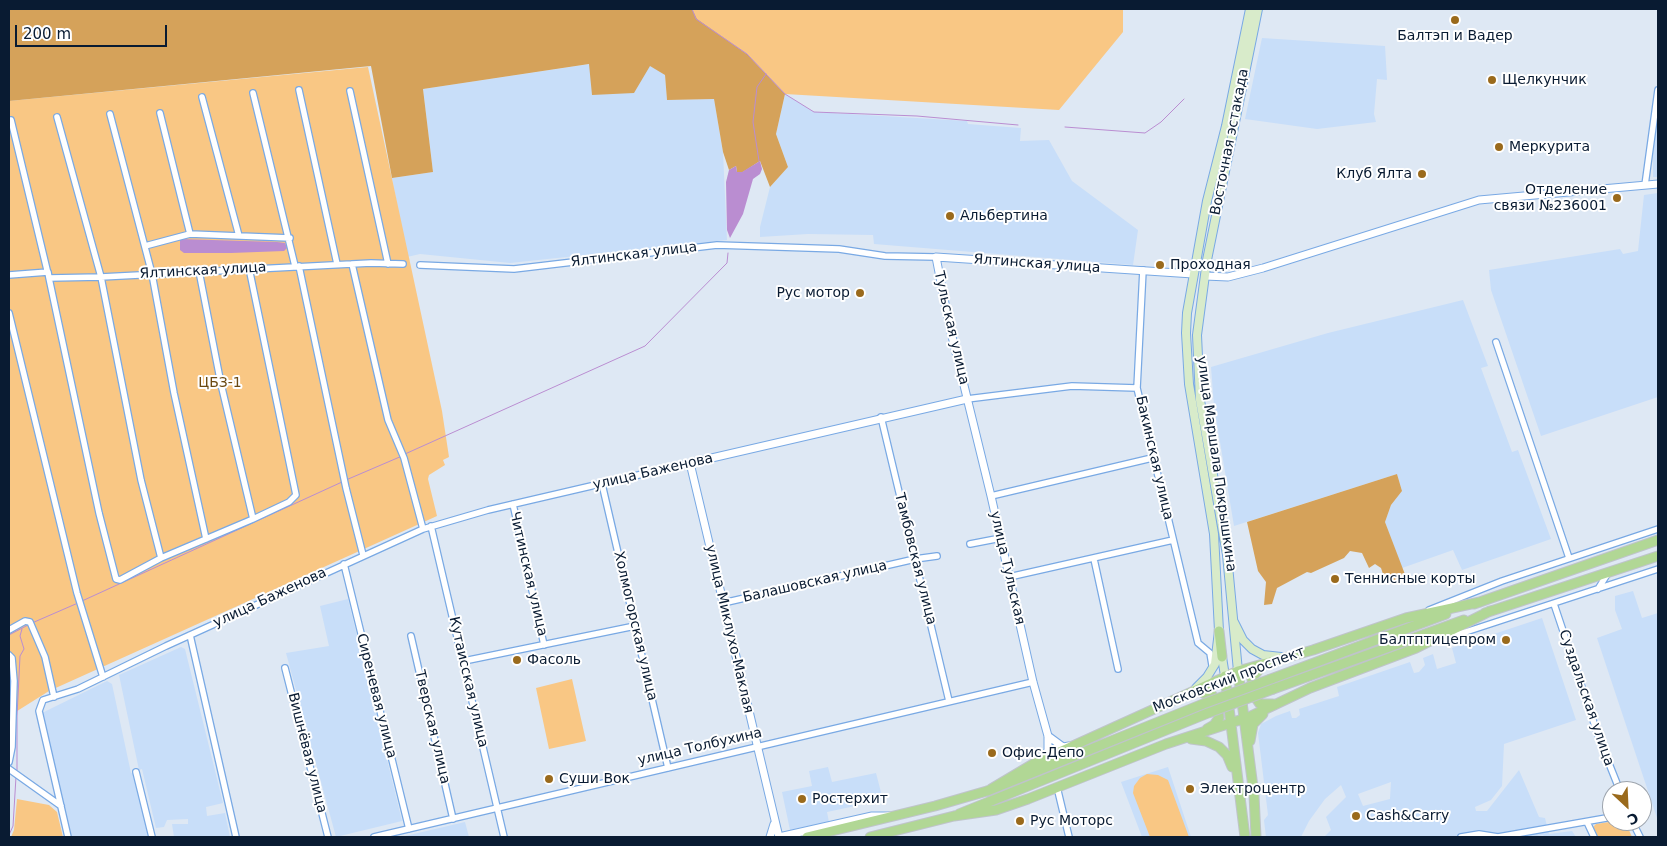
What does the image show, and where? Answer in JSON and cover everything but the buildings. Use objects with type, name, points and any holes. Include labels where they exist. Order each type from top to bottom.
[{"type":"main road","name":"Восточная эстакада","points":[[1193,274],[1250,9]]},
{"type":"main road","name":"Восточная эстакада","points":[[1205,276],[1258,9]]},
{"type":"main road","name":"Ялтинская улица","points":[[1193,274],[1205,276]]},
{"type":"main road","name":"улица Маршала Покрышкина","points":[[1193,274],[1187,320],[1187,360],[1192,404],[1214,534],[1219,631],[1245,837]]},
{"type":"main road","name":"улица Маршала Покрышкина","points":[[1205,276],[1197,335],[1198,381],[1225,543],[1231,616],[1249,757],[1256,837]]},
{"type":"main road","name":"Московский проспект","points":[[807,837],[892,817],[991,789],[1203,704],[1480,602],[1658,540]]},
{"type":"main road","name":"Московский проспект","points":[[954,816],[1130,743],[1208,713],[1490,611],[1608,574],[1658,556]]},
{"type":"main road","points":[[991,789],[1044,759],[1238,671],[1293,656],[1406,618],[1480,602]]},
{"type":"main road","points":[[870,837],[954,816],[996,810],[1178,740],[1244,719],[1346,673],[1416,648],[1490,611]]},
{"type":"main road","points":[[1231,616],[1243,640],[1255,651],[1269,657],[1293,656]]},
{"type":"main road","points":[[1192,691],[1211,672],[1216,658],[1219,631]]},
{"type":"main road","points":[[1268,662],[1252,676],[1253,694],[1262,705],[1278,704]]},
{"type":"main road","points":[[1192,691],[1212,695],[1218,707],[1216,723],[1198,734]]},
{"type":"main road","points":[[1249,757],[1253,724],[1278,704]]},
{"type":"main road","points":[[1178,740],[1206,741],[1219,747],[1230,760],[1239,791]]},
{"type":"street","points":[[299,90],[337,264]]},
{"type":"street","points":[[1645,185],[1658,90]]},
{"type":"street","points":[[350,91],[388,264]]},
{"type":"street","points":[[254,93],[297,266],[346,488],[363,555]]},
{"type":"street","points":[[202,97],[239,236]]},
{"type":"street","points":[[160,113],[190,234]]},
{"type":"street","points":[[110,114],[152,274],[174,393],[206,539]]},
{"type":"street","points":[[57,117],[101,277],[141,480],[161,558]]},
{"type":"street","points":[[11,120],[49,277],[99,513],[116,579],[120,580],[161,558],[289,502],[296,495],[249,268]]},
{"type":"street","name":"Ялтинская улица","points":[[1205,276],[1228,277],[1479,200],[1658,184]]},
{"type":"street","points":[[145,246],[190,234],[290,238]]},
{"type":"street","name":"Ялтинская улица","points":[[420,265],[514,270],[716,245],[839,250],[885,256],[936,257],[1193,274]]},
{"type":"street","name":"Тульская улица","points":[[936,257],[947,316],[967,399]]},
{"type":"street","name":"Ялтинская улица","points":[[9,275],[48,272],[49,277],[101,277],[337,264],[403,264]]},
{"type":"street","points":[[352,264],[388,420],[403,455],[423,529]]},
{"type":"street","name":"Бакинская улица","points":[[1143,270],[1137,388],[1152,458],[1198,643],[1211,655],[1211,672]]},
{"type":"street","points":[[199,271],[221,384],[252,519]]},
{"type":"street","points":[[9,313],[77,592],[103,677]]},
{"type":"street","points":[[1496,342],[1569,558]]},
{"type":"street","name":"улица Баженова","points":[[68,837],[39,711],[43,700],[78,689],[190,635],[423,529],[513,504],[881,417],[967,399],[1072,386],[1137,388]]},
{"type":"street","name":"улица Тульская","points":[[967,399],[1001,538],[1033,682],[1048,736]]},
{"type":"street","name":"Тамбовская улица","points":[[881,417],[950,701]]},
{"type":"street","points":[[991,496],[1152,458]]},
{"type":"street","name":"улица Миклухо-Маклая","points":[[690,463],[774,824],[779,837]]},
{"type":"street","name":"Холмогорская улица","points":[[602,484],[668,768]]},
{"type":"street","name":"Читинская улица","points":[[513,504],[544,645]]},
{"type":"street","name":"Кутаисская улица","points":[[431,526],[504,837]]},
{"type":"street","points":[[1406,618],[1569,558],[1658,529]]},
{"type":"street","points":[[970,544],[1001,538]]},
{"type":"street","points":[[1009,577],[1173,540]]},
{"type":"street","points":[[1616,555],[1623,541]]},
{"type":"street","name":"Балашовская улица","points":[[723,603],[915,559],[937,556]]},
{"type":"street","points":[[1094,559],[1118,669]]},
{"type":"street","name":"Сиреневая улица","points":[[344,564],[409,829]]},
{"type":"street","points":[[1416,648],[1538,610],[1658,569]]},
{"type":"street","points":[[1598,589],[1608,574]]},
{"type":"street","name":"Суздальская улица","points":[[1554,604],[1600,741],[1616,781]]},
{"type":"street","points":[[9,630],[25,622],[30,622],[45,657],[54,697]]},
{"type":"street","points":[[464,661],[635,626]]},
{"type":"street","points":[[190,635],[236,837]]},
{"type":"street","name":"Тверская улица","points":[[411,636],[453,819]]},
{"type":"street","points":[[9,655],[12,658],[14,681],[12,747],[9,762]]},
{"type":"street","name":"Вишнёвая улица","points":[[285,668],[328,837]]},
{"type":"street","name":"улица Толбухина","points":[[374,837],[1033,682]]},
{"type":"street","points":[[1048,736],[1062,747],[1074,745]]},
{"type":"street","points":[[1044,759],[1048,750],[1048,736]]},
{"type":"street","points":[[9,770],[61,806]]},
{"type":"street","points":[[136,772],[152,837]]},
{"type":"street","points":[[1057,787],[1069,837]]},
{"type":"street","points":[[779,837],[872,816],[884,814],[892,817]]},
{"type":"street","points":[[1461,837],[1479,834],[1498,837],[1602,818]]},
{"type":"street","points":[[1587,822],[1594,837]]},
{"type":"street","points":[[770,837],[774,824]]},
{"type":"shaded area","points":[[9,9],[692,9],[697,19],[747,54],[785,94],[776,134],[788,167],[770,187],[760,161],[743,172],[737,172],[736,166],[729,170],[723,152],[714,99],[667,100],[665,75],[650,66],[634,93],[592,95],[589,64],[423,89],[433,172],[392,178],[371,66],[9,101]]},
{"type":"shaded area","points":[[1262,38],[1385,46],[1387,80],[1377,79],[1374,114],[1376,122],[1317,129],[1245,119]]},
{"type":"shaded area","points":[[590,64],[650,65],[665,75],[667,100],[714,99],[723,152],[727,240],[510,263],[420,254],[407,257],[392,178],[433,172],[423,89]]},
{"type":"shaded area","points":[[785,94],[814,112],[967,121],[968,124],[1021,128],[1020,141],[1049,140],[1072,181],[1138,230],[1133,265],[874,244],[873,235],[808,234],[760,237],[760,227],[770,187],[788,167],[776,134]]},
{"type":"shaded area","points":[[1658,113],[1658,177],[1653,177],[1653,141]]},
{"type":"shaded area","points":[[760,161],[762,169],[760,174],[753,179],[743,214],[730,238],[727,230],[726,182],[729,170],[736,166],[737,172],[742,172]]},
{"type":"shaded area","points":[[1658,193],[1658,397],[1541,436],[1491,290],[1489,270],[1620,249],[1623,254],[1638,251],[1644,195]]},
{"type":"shaded area","points":[[180,239],[277,242],[285,243],[287,248],[284,251],[184,253],[180,250]]},
{"type":"shaded area","points":[[1463,300],[1488,366],[1481,368],[1512,452],[1518,450],[1551,539],[1462,570],[1453,550],[1402,568],[1385,522],[1391,505],[1402,491],[1397,474],[1234,526],[1214,406],[1211,367],[1328,333]]},
{"type":"shaded area","points":[[1397,474],[1402,491],[1391,505],[1385,522],[1406,577],[1391,581],[1384,577],[1381,568],[1375,564],[1369,568],[1362,553],[1350,551],[1344,558],[1311,573],[1307,572],[1277,588],[1272,604],[1264,605],[1266,582],[1258,571],[1247,522]]},
{"type":"shaded area","points":[[1633,591],[1642,618],[1658,613],[1658,821],[1652,803],[1652,781],[1645,781],[1597,638],[1622,629],[1615,610],[1615,596]]},
{"type":"shaded area","points":[[348,599],[402,821],[336,837],[286,653],[329,646],[320,606]]},
{"type":"shaded area","points":[[1542,618],[1576,720],[1504,744],[1502,786],[1491,800],[1475,807],[1476,811],[1487,811],[1519,770],[1539,817],[1545,818],[1549,834],[1572,831],[1576,837],[1541,837],[1544,835],[1531,837],[1324,837],[1331,830],[1326,817],[1346,797],[1341,785],[1325,799],[1309,821],[1301,837],[1266,837],[1264,820],[1268,815],[1258,733],[1261,724],[1290,711],[1292,718],[1296,718],[1300,715],[1299,709],[1339,696],[1337,687],[1410,662],[1414,673],[1419,672],[1425,665],[1423,658],[1433,654],[1437,669],[1456,663],[1452,648]],"holes":[[[1391,782],[1390,799],[1363,806],[1358,794]]]},
{"type":"shaded area","points":[[181,647],[185,649],[223,803],[206,807],[207,816],[225,813],[230,837],[174,837],[172,824],[188,824],[188,819],[167,820],[164,827],[156,828],[142,769],[139,770],[119,675]]},
{"type":"shaded area","points":[[107,681],[112,684],[131,773],[134,774],[149,837],[71,837],[42,713]]},
{"type":"shaded area","points":[[828,767],[832,782],[876,773],[883,800],[827,812],[829,822],[790,830],[782,792],[812,786],[809,771]]},
{"type":"shaded area","points":[[1168,767],[1191,837],[1142,837],[1121,782]]},
{"type":"shaded area","points":[[465,822],[469,837],[401,837]]},
{"type":"green space","points":[[692,9],[1123,9],[1123,32],[1059,110],[785,94],[747,54],[696,19]]},
{"type":"green space","name":"ЦБЗ-1","points":[[368,67],[442,411],[449,457],[443,460],[445,465],[429,475],[428,479],[437,516],[49,691],[14,713],[9,755],[9,101]]},
{"type":"green space","points":[[572,679],[586,741],[549,749],[536,688]]},
{"type":"green space","points":[[1147,774],[1158,775],[1168,780],[1189,837],[1150,837],[1133,793],[1134,786],[1140,778]]},
{"type":"green space","points":[[17,799],[49,805],[57,812],[63,837],[11,837],[14,830]]},
{"type":"green space","points":[[1602,823],[1602,831],[1629,831],[1632,837],[1598,837],[1593,827],[1596,824]]},
{"type":"waterway","points":[[692,9],[696,19],[747,54],[785,94],[814,112],[917,116],[1018,125]]},
{"type":"waterway","points":[[759,161],[753,122],[757,87],[766,74]]},
{"type":"waterway","points":[[1065,127],[1145,133],[1161,122],[1184,99]]},
{"type":"waterway","points":[[405,454],[645,346],[727,263],[728,253]]},
{"type":"waterway","points":[[346,480],[402,456]]},
{"type":"waterway","points":[[82,601],[342,482]]},
{"type":"waterway","points":[[32,623],[78,603]]},
{"type":"waterway","points":[[9,635],[28,625]]},
{"type":"waterway","points":[[17,770],[20,656],[24,649],[20,636],[22,629]]},
{"type":"waterway","points":[[9,835],[13,826],[16,777]]},
{"type":"place","name":"Балтэп и Вадер","points":[[1455,20]]},
{"type":"place","name":"Щелкунчик","points":[[1492,80]]},
{"type":"place","name":"Меркурита","points":[[1499,147]]},
{"type":"place","name":"Клуб Ялта","points":[[1422,174]]},
{"type":"place","name":"Отделение связи №236001","points":[[1617,198]]},
{"type":"place","name":"Альбертина","points":[[950,216]]},
{"type":"place","name":"Проходная","points":[[1160,265]]},
{"type":"place","name":"Рус мотор","points":[[860,293]]},
{"type":"place","name":"Теннисные корты","points":[[1335,579]]},
{"type":"place","name":"Балтптицепром","points":[[1506,640]]},
{"type":"place","name":"Фасоль","points":[[517,660]]},
{"type":"place","name":"Офис-Депо","points":[[992,753]]},
{"type":"place","name":"Суши Вок","points":[[549,779]]},
{"type":"place","name":"Электроцентр","points":[[1190,789]]},
{"type":"place","name":"Ростерхит","points":[[802,799]]},
{"type":"place","name":"Cash&Carry","points":[[1356,816]]},
{"type":"place","name":"Рус Моторс","points":[[1020,821]]}]
